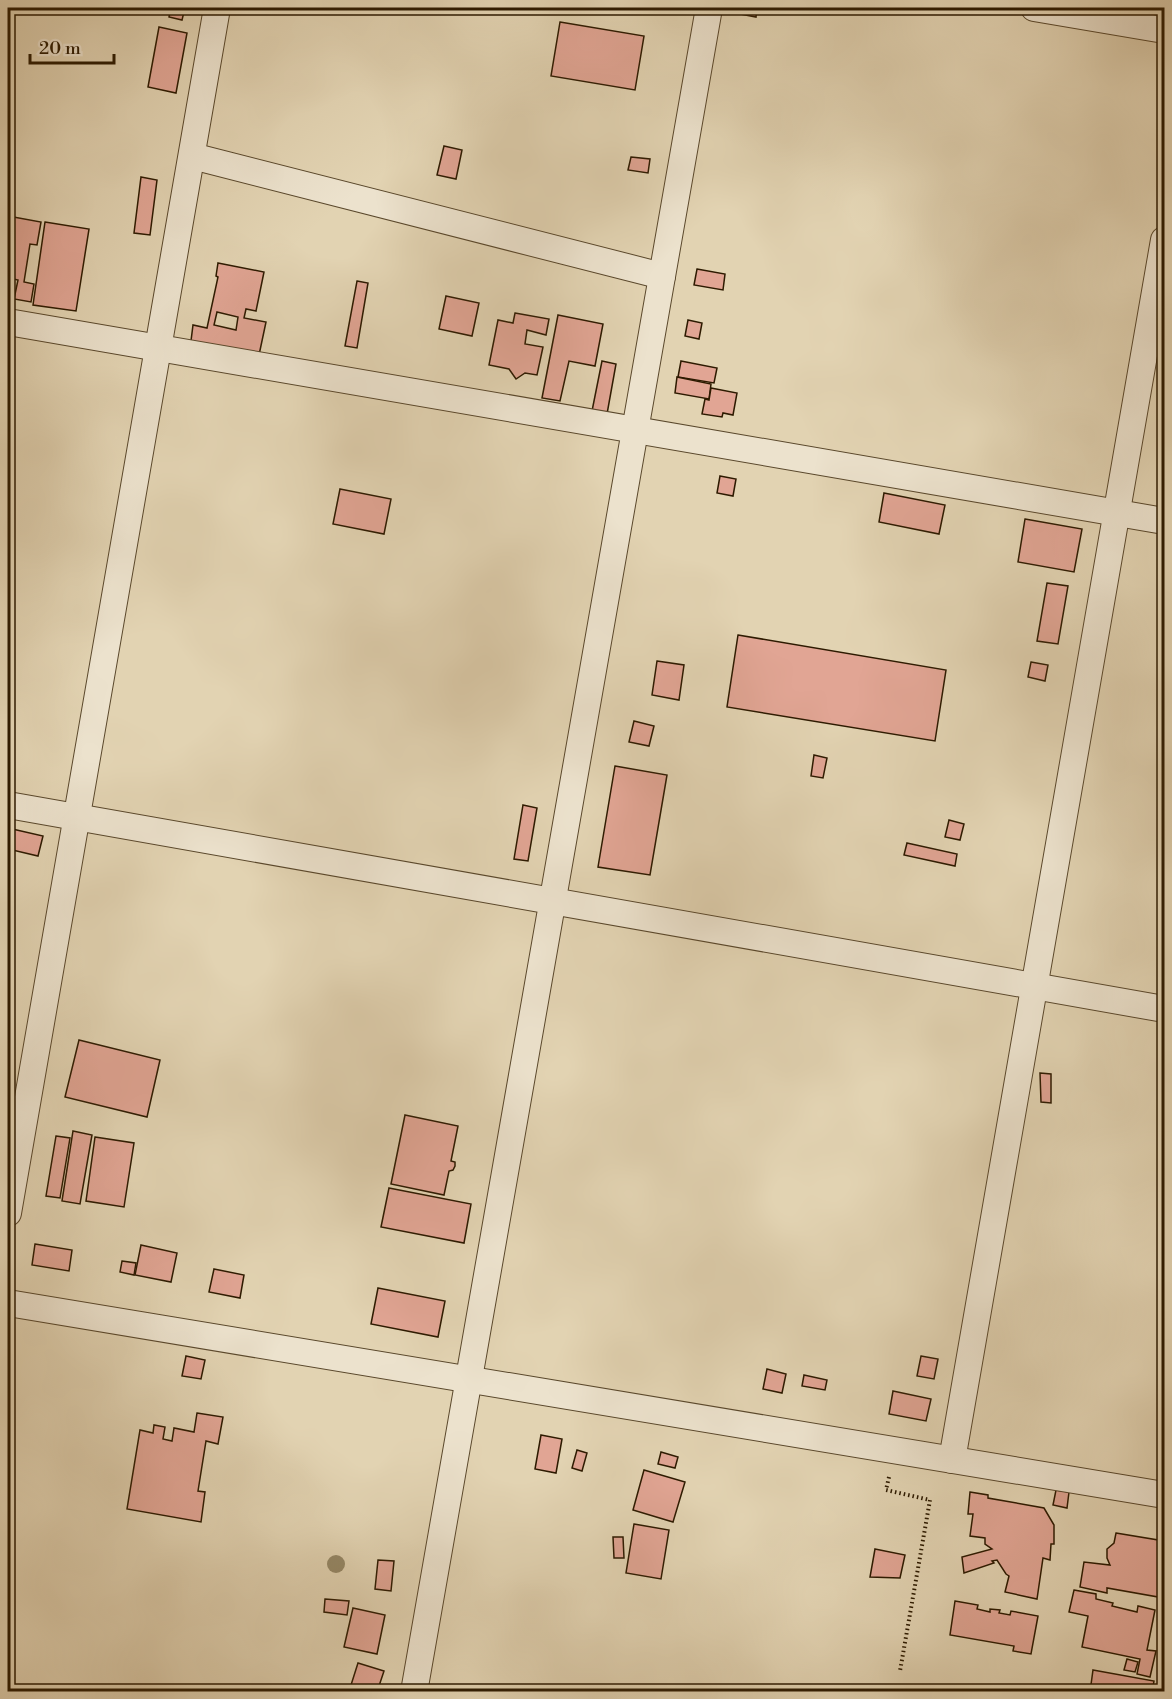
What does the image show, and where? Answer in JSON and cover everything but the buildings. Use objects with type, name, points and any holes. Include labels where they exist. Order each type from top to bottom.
[{"type":"street","points":[[8,1213],[218,8]]},
{"type":"street","points":[[414,1692],[709,8]]},
{"type":"street","points":[[1034,8],[1164,30]]},
{"type":"street","points":[[192,156],[662,276]]},
{"type":"street","points":[[952,1460],[1164,240]]},
{"type":"street","points":[[8,322],[1164,521]]},
{"type":"street","points":[[8,806],[1164,1008]]},
{"type":"street","points":[[8,1303],[1164,1495]]},
{"type":"path","points":[[896,1450],[886,1490],[930,1500],[900,1671]]}]
